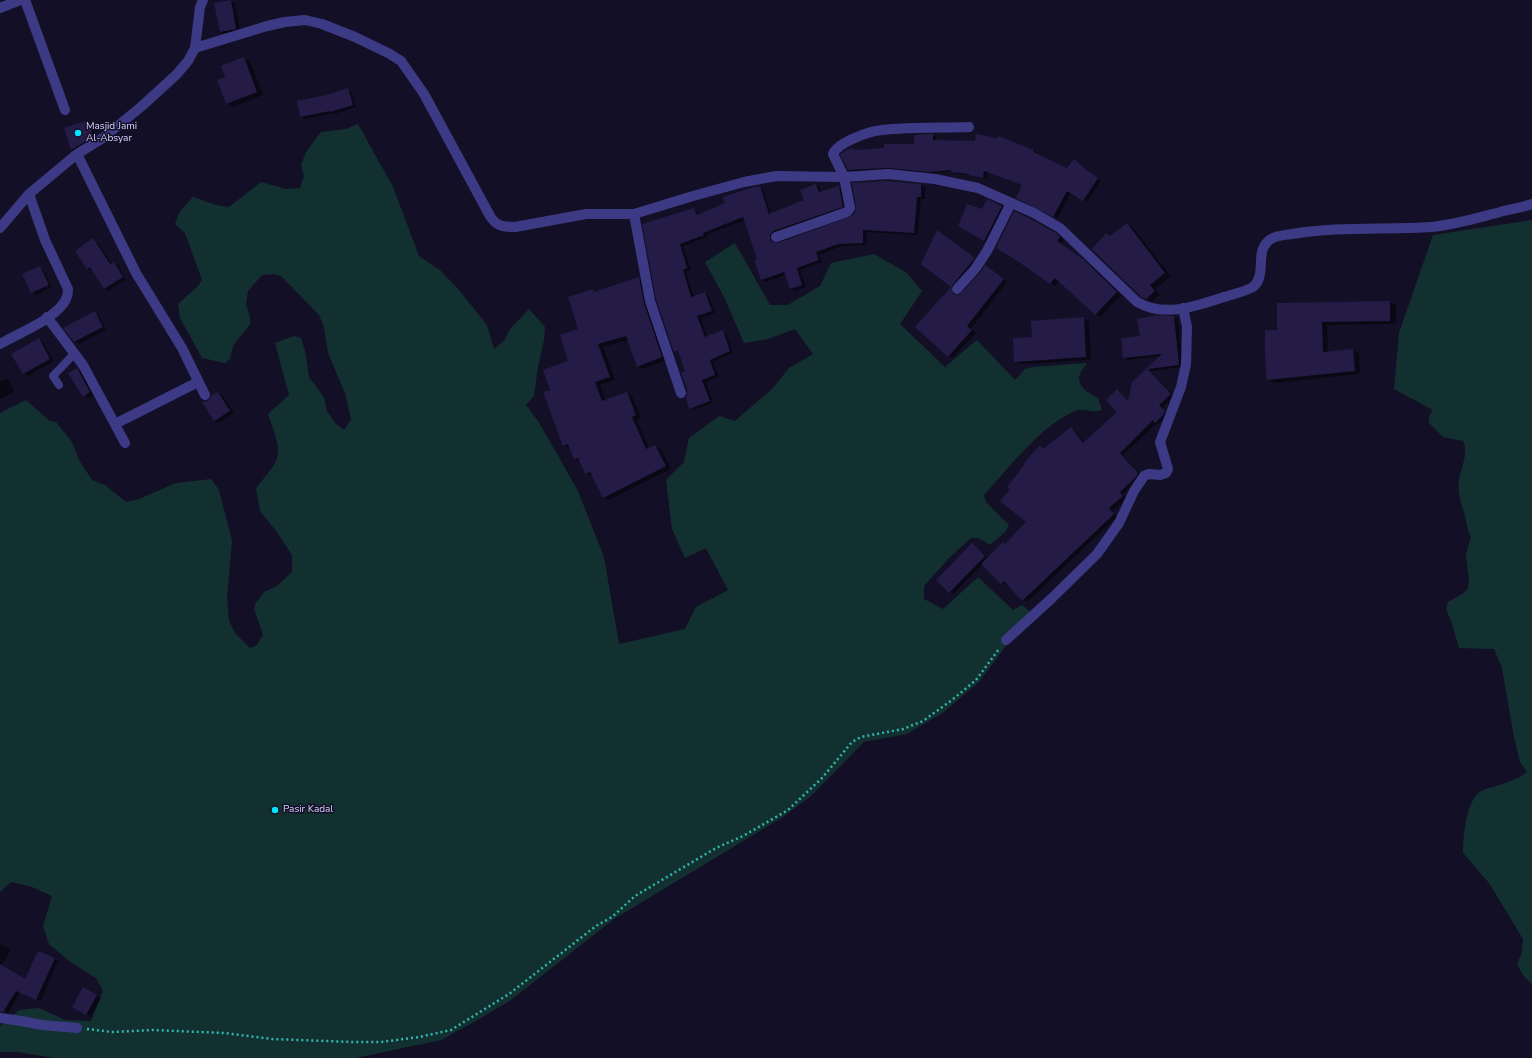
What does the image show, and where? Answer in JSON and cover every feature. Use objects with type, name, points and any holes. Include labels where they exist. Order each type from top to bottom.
[{"type":"street","points":[[0,8],[20,0]]},
{"type":"street","points":[[25,0],[65,110]]},
{"type":"street","points":[[0,228],[29,194],[77,154],[103,138],[142,106],[176,75],[188,61],[195,48],[200,6],[203,0]]},
{"type":"street","points":[[195,48],[267,26],[304,20],[322,24],[355,37],[390,54],[401,61],[424,94],[490,216],[497,224],[504,227],[515,227],[586,214],[634,214],[744,182],[776,176],[844,177],[888,174],[935,179],[978,188],[1034,213],[1060,228],[1137,302],[1144,306],[1157,309],[1183,308],[1253,288],[1258,282],[1261,253],[1267,242],[1272,238],[1302,232],[1361,227],[1416,228],[1446,225],[1532,204]]},
{"type":"street","points":[[776,237],[847,212],[850,208],[844,177],[833,154],[838,146],[860,136],[881,130],[969,127]]},
{"type":"street","points":[[77,154],[133,266],[182,348],[205,395]]},
{"type":"street","points":[[0,344],[47,317],[63,304],[68,296],[68,289],[45,240],[29,194]]},
{"type":"street","points":[[957,289],[975,269],[987,251],[1011,203]]},
{"type":"street","points":[[634,214],[650,301],[681,393]]},
{"type":"street","points":[[1006,640],[1051,599],[1096,554],[1119,523],[1134,491],[1144,476],[1149,474],[1160,475],[1166,473],[1168,469],[1160,442],[1181,387],[1186,364],[1187,327],[1183,308]]},
{"type":"street","points":[[47,317],[83,365],[124,443]]},
{"type":"street","points":[[115,424],[198,382]]},
{"type":"street","points":[[0,1018],[42,1025],[77,1028]]},
{"type":"lane","points":[[59,385],[53,376],[74,354]]},
{"type":"path","points":[[77,1028],[112,1032],[153,1030],[224,1033],[272,1039],[353,1042],[380,1042],[419,1037],[450,1030],[509,994],[596,926],[612,916],[635,896],[716,848],[743,836],[788,810],[822,778],[852,742],[861,736],[903,729],[923,721],[976,680],[1006,640]]},
{"type":"green space","points":[[358,124],[393,187],[419,256],[441,271],[459,290],[487,325],[494,349],[504,341],[510,329],[529,309],[545,327],[534,396],[526,405],[540,424],[578,491],[604,557],[619,644],[685,629],[696,607],[728,590],[706,548],[685,558],[672,529],[666,480],[684,462],[689,438],[719,416],[735,421],[773,388],[789,368],[813,354],[795,329],[768,339],[744,343],[725,299],[705,262],[735,243],[770,305],[788,305],[820,286],[831,263],[874,254],[907,273],[922,291],[900,324],[945,367],[977,340],[1015,380],[1025,369],[1033,367],[1087,363],[1079,378],[1081,386],[1098,398],[1102,410],[1075,411],[1050,426],[1026,448],[984,495],[986,502],[1009,525],[1006,531],[990,545],[978,538],[971,538],[949,558],[924,586],[924,599],[943,609],[978,577],[1013,610],[1022,605],[1036,617],[1005,647],[979,682],[944,712],[907,734],[864,742],[811,796],[783,817],[614,919],[511,1000],[441,1040],[356,1058],[54,1058],[18,1052],[0,1052],[0,1026],[19,1010],[39,1008],[65,1020],[91,1021],[103,991],[96,978],[69,961],[49,944],[43,926],[52,896],[32,887],[11,882],[0,892],[0,413],[26,400],[50,421],[56,422],[72,442],[79,460],[92,480],[105,485],[126,502],[139,499],[176,483],[211,479],[219,490],[232,541],[227,597],[229,621],[235,633],[250,648],[256,646],[263,635],[254,609],[256,603],[264,592],[277,586],[292,572],[292,555],[277,532],[260,511],[256,488],[272,468],[278,454],[276,438],[268,414],[289,395],[275,343],[294,336],[301,338],[305,351],[309,377],[324,397],[327,411],[335,423],[344,430],[351,419],[345,393],[328,353],[324,327],[319,315],[281,276],[274,274],[262,275],[248,291],[246,304],[250,317],[250,324],[233,346],[230,359],[225,363],[202,358],[180,318],[178,304],[198,286],[202,280],[185,233],[175,224],[180,211],[193,197],[216,205],[229,207],[261,182],[286,189],[300,188],[304,176],[301,165],[306,152],[321,132],[346,129]]},
{"type":"green space","points":[[1532,220],[1532,984],[1523,975],[1517,964],[1522,952],[1523,939],[1489,883],[1463,853],[1466,819],[1472,802],[1476,796],[1482,790],[1511,781],[1527,772],[1520,762],[1502,668],[1494,649],[1459,648],[1446,609],[1448,602],[1464,593],[1468,588],[1469,581],[1466,554],[1471,537],[1460,499],[1459,490],[1459,480],[1465,455],[1465,446],[1463,441],[1443,437],[1429,423],[1429,416],[1433,410],[1394,389],[1399,333],[1433,235]]},
{"type":"building","points":[[231,0],[236,29],[220,32],[214,3]]},
{"type":"building","points":[[244,57],[257,92],[226,104],[217,80],[225,77],[221,66]]},
{"type":"building","points":[[348,88],[353,105],[330,112],[300,117],[297,101],[326,95]]},
{"type":"building","name":"Masjid Jami Al-Absyar","points":[[88,120],[93,137],[71,150],[64,128]]},
{"type":"building","points":[[933,134],[933,140],[975,141],[976,134],[997,138],[998,136],[1034,150],[1033,152],[1067,168],[1074,159],[1098,178],[1083,201],[1067,191],[1053,217],[1016,198],[1022,185],[984,171],[983,178],[969,174],[951,172],[951,170],[929,172],[888,168],[848,170],[840,155],[847,149],[884,148],[884,144],[914,144],[914,135]]},
{"type":"building","points":[[888,181],[921,184],[921,197],[917,197],[914,233],[863,230],[863,243],[838,244],[816,252],[819,260],[797,268],[802,285],[790,289],[784,272],[761,280],[754,260],[757,259],[743,217],[680,244],[687,268],[683,270],[691,297],[705,292],[712,311],[697,316],[705,337],[723,330],[730,351],[710,360],[715,375],[702,380],[710,401],[689,409],[686,398],[687,388],[681,373],[685,371],[678,351],[674,352],[656,299],[642,224],[694,208],[697,215],[725,203],[723,197],[754,187],[760,186],[769,214],[804,200],[800,190],[816,184],[819,192],[839,186],[843,207],[773,231],[770,235],[770,239],[772,242],[778,243],[852,216],[856,207],[852,183]]},
{"type":"building","points":[[987,199],[1002,206],[984,241],[958,226],[967,204],[982,209]]},
{"type":"building","points":[[1014,211],[1056,233],[1060,237],[1057,241],[1083,259],[1117,292],[1095,315],[1055,278],[1050,284],[996,248]]},
{"type":"building","points":[[1127,223],[1165,273],[1150,285],[1155,291],[1146,299],[1141,297],[1092,249],[1106,233],[1110,236]]},
{"type":"building","points":[[937,230],[975,258],[951,287],[921,264]]},
{"type":"building","points":[[93,238],[110,264],[114,262],[123,277],[104,289],[90,267],[87,269],[75,251]]},
{"type":"building","points":[[985,265],[1004,279],[967,326],[972,330],[948,357],[915,327],[951,287],[953,294],[959,295],[980,273]]},
{"type":"building","points":[[40,266],[49,285],[31,293],[22,274]]},
{"type":"building","points":[[639,277],[644,303],[662,357],[637,367],[626,336],[598,344],[610,377],[595,382],[602,401],[627,392],[636,415],[632,417],[646,449],[655,445],[666,466],[603,498],[590,472],[585,474],[578,458],[574,459],[568,444],[563,446],[543,392],[550,390],[543,370],[568,361],[560,335],[578,329],[568,297],[593,289],[594,292]]},
{"type":"building","points":[[1390,301],[1390,321],[1322,322],[1323,352],[1353,349],[1355,371],[1267,380],[1265,330],[1277,330],[1277,303]]},
{"type":"building","points":[[95,311],[103,327],[74,342],[63,328]]},
{"type":"building","points":[[1153,315],[1174,316],[1179,365],[1148,369],[1171,394],[1159,405],[1165,411],[1163,415],[1155,423],[1153,420],[1120,453],[1138,473],[1135,478],[1120,492],[1123,496],[1109,508],[1114,514],[1022,601],[1004,581],[1001,584],[981,564],[1003,542],[1005,544],[1026,522],[1000,501],[1010,489],[1007,487],[1025,464],[1024,463],[1040,445],[1043,449],[1071,427],[1083,443],[1117,412],[1106,400],[1117,389],[1128,401],[1132,382],[1162,354],[1123,358],[1121,338],[1140,336],[1137,319],[1154,316]]},
{"type":"building","points":[[1084,317],[1086,357],[1014,362],[1013,338],[1032,337],[1031,321]]},
{"type":"building","points":[[39,338],[50,359],[23,374],[11,354]]},
{"type":"building","points":[[77,368],[90,392],[83,397],[68,373]]},
{"type":"building","points":[[218,392],[230,411],[214,421],[202,402],[208,401],[211,396]]},
{"type":"building","points":[[972,543],[985,556],[949,593],[936,580]]},
{"type":"building","points":[[38,951],[55,958],[36,1000],[16,991],[3,1012],[0,1012],[0,964],[25,979]]},
{"type":"building","points":[[83,987],[97,995],[86,1015],[72,1007]]},
{"type":"place","name":"Masjid Jami Al-Absyar","points":[[78,133]]},
{"type":"place","name":"Pasir Kadal","points":[[275,810]]}]
